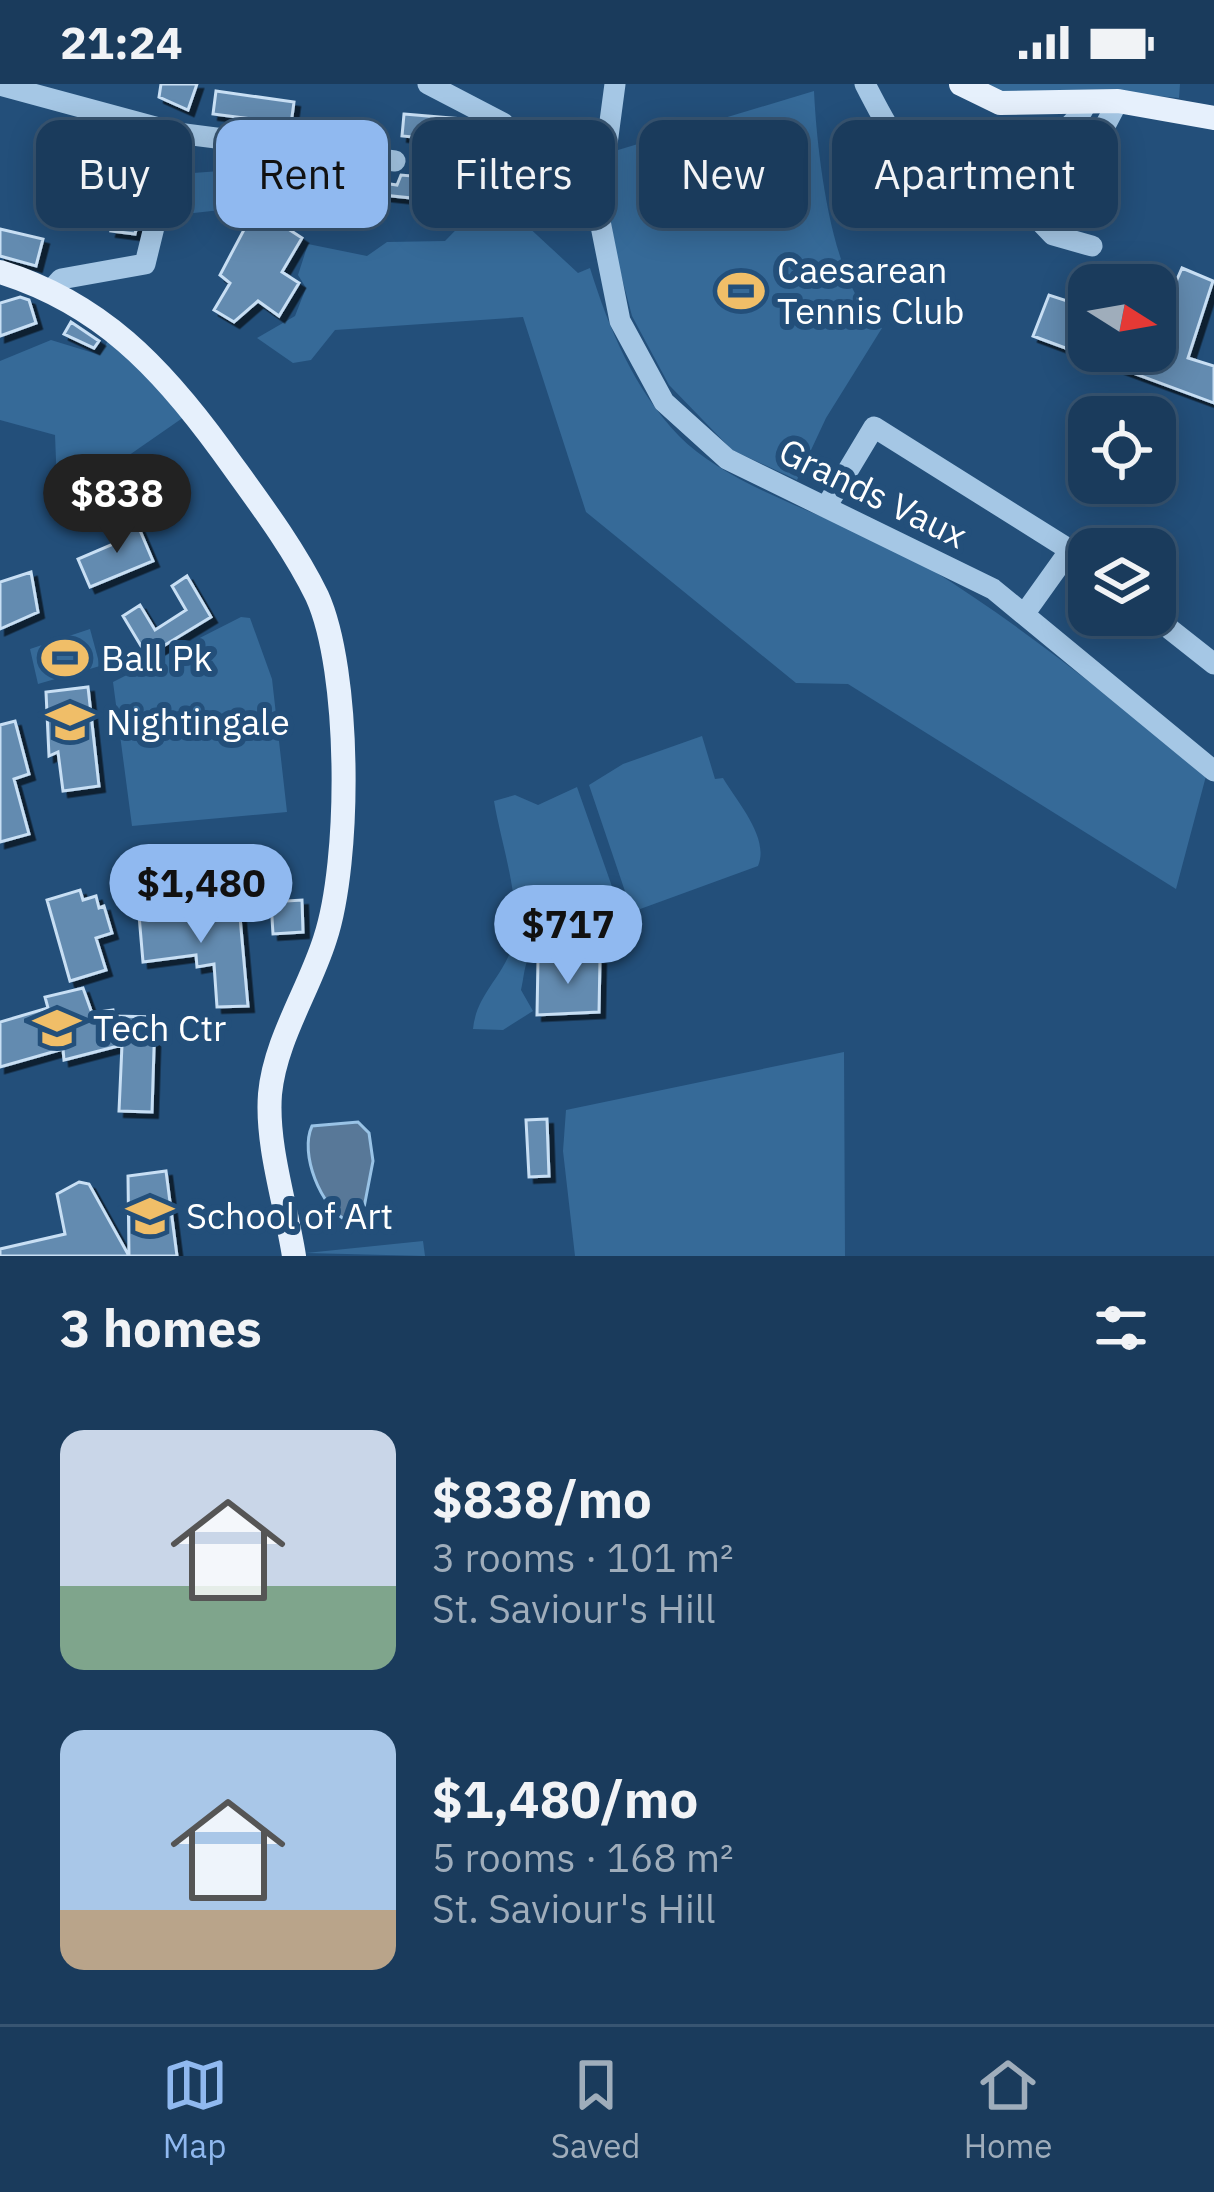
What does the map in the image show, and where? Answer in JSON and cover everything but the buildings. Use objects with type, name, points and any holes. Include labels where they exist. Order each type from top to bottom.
[{"type":"main road","points":[[962,84],[1000,103],[1118,101],[1214,118]]},
{"type":"main road","points":[[1,272],[52,289],[90,309],[191,410],[304,575],[332,644],[342,842],[327,935],[275,1066],[270,1096],[294,1256]]},
{"type":"street","points":[[428,84],[497,120]]},
{"type":"street","name":"Grands Vaux","points":[[610,120],[615,84]]},
{"type":"street","points":[[865,84],[898,145],[916,163],[946,178],[992,169],[1039,148],[1079,120],[1088,102]]},
{"type":"street","points":[[0,85],[129,120]]},
{"type":"street","points":[[1093,246],[1053,236],[1033,214],[1032,198],[1106,124],[1118,101]]},
{"type":"street","points":[[192,135],[395,160]]},
{"type":"street","points":[[52,289],[61,279],[145,264],[154,228]]},
{"type":"street","name":"Grands Vaux","points":[[601,228],[620,321],[664,402],[727,459],[939,560],[1024,613],[1214,771]]},
{"type":"street","points":[[826,507],[874,427],[1068,549]]},
{"type":"street","points":[[1024,613],[1068,553]]},
{"type":"street","points":[[1176,634],[1214,664]]},
{"type":"shaded area","points":[[974,84],[1180,84],[1179,98],[1114,92],[1003,97]]},
{"type":"shaded area","name":"Caesarean Tennis Club","points":[[814,91],[832,228],[850,284],[882,328],[826,418],[797,480],[732,450],[669,385],[632,316],[619,267],[612,228],[618,150],[639,144],[639,228],[808,228],[808,120],[718,120]]},
{"type":"shaded area","points":[[216,171],[216,210],[192,213],[192,173]]},
{"type":"shaded area","points":[[458,228],[529,228],[578,273],[590,268],[636,378],[663,418],[703,456],[764,491],[929,568],[1036,642],[1206,776],[1176,889],[848,684],[796,683],[586,512],[523,317],[335,330],[311,360],[293,363],[257,338],[295,316],[306,288],[298,275],[308,244],[367,256],[387,242],[445,241]]},
{"type":"shaded area","points":[[110,337],[184,417],[112,467],[57,485],[55,435],[0,420],[0,361],[51,340],[100,355]]},
{"type":"shaded area","points":[[241,617],[250,618],[272,679],[287,812],[132,826],[113,682]]},
{"type":"shaded area","name":"Ball Pk","points":[[90,629],[100,666],[38,684],[30,649]]},
{"type":"shaded area","points":[[702,736],[715,779],[723,778],[756,832],[761,855],[758,866],[632,912],[589,785],[623,764]]},
{"type":"shaded area","points":[[577,787],[622,915],[537,948],[526,965],[521,990],[533,1011],[503,1030],[473,1029],[478,1008],[514,939],[511,880],[494,801],[515,795],[538,805]]},
{"type":"shaded area","points":[[844,1052],[845,1256],[575,1256],[563,1151],[566,1110]]},
{"type":"shaded area","points":[[358,1122],[369,1133],[373,1161],[362,1218],[347,1221],[329,1204],[315,1179],[309,1138],[312,1126]]},
{"type":"shaded area","points":[[423,1241],[425,1256],[306,1253]]},
{"type":"place","name":"Caesarean Tennis Club","points":[[741,291]]},
{"type":"place","name":"Ball Pk","points":[[65,658]]},
{"type":"place","name":"Nightingale","points":[[70,722]]},
{"type":"place","name":"Tech Ctr","points":[[57,1028]]},
{"type":"place","name":"School of Art","points":[[150,1216]]}]
